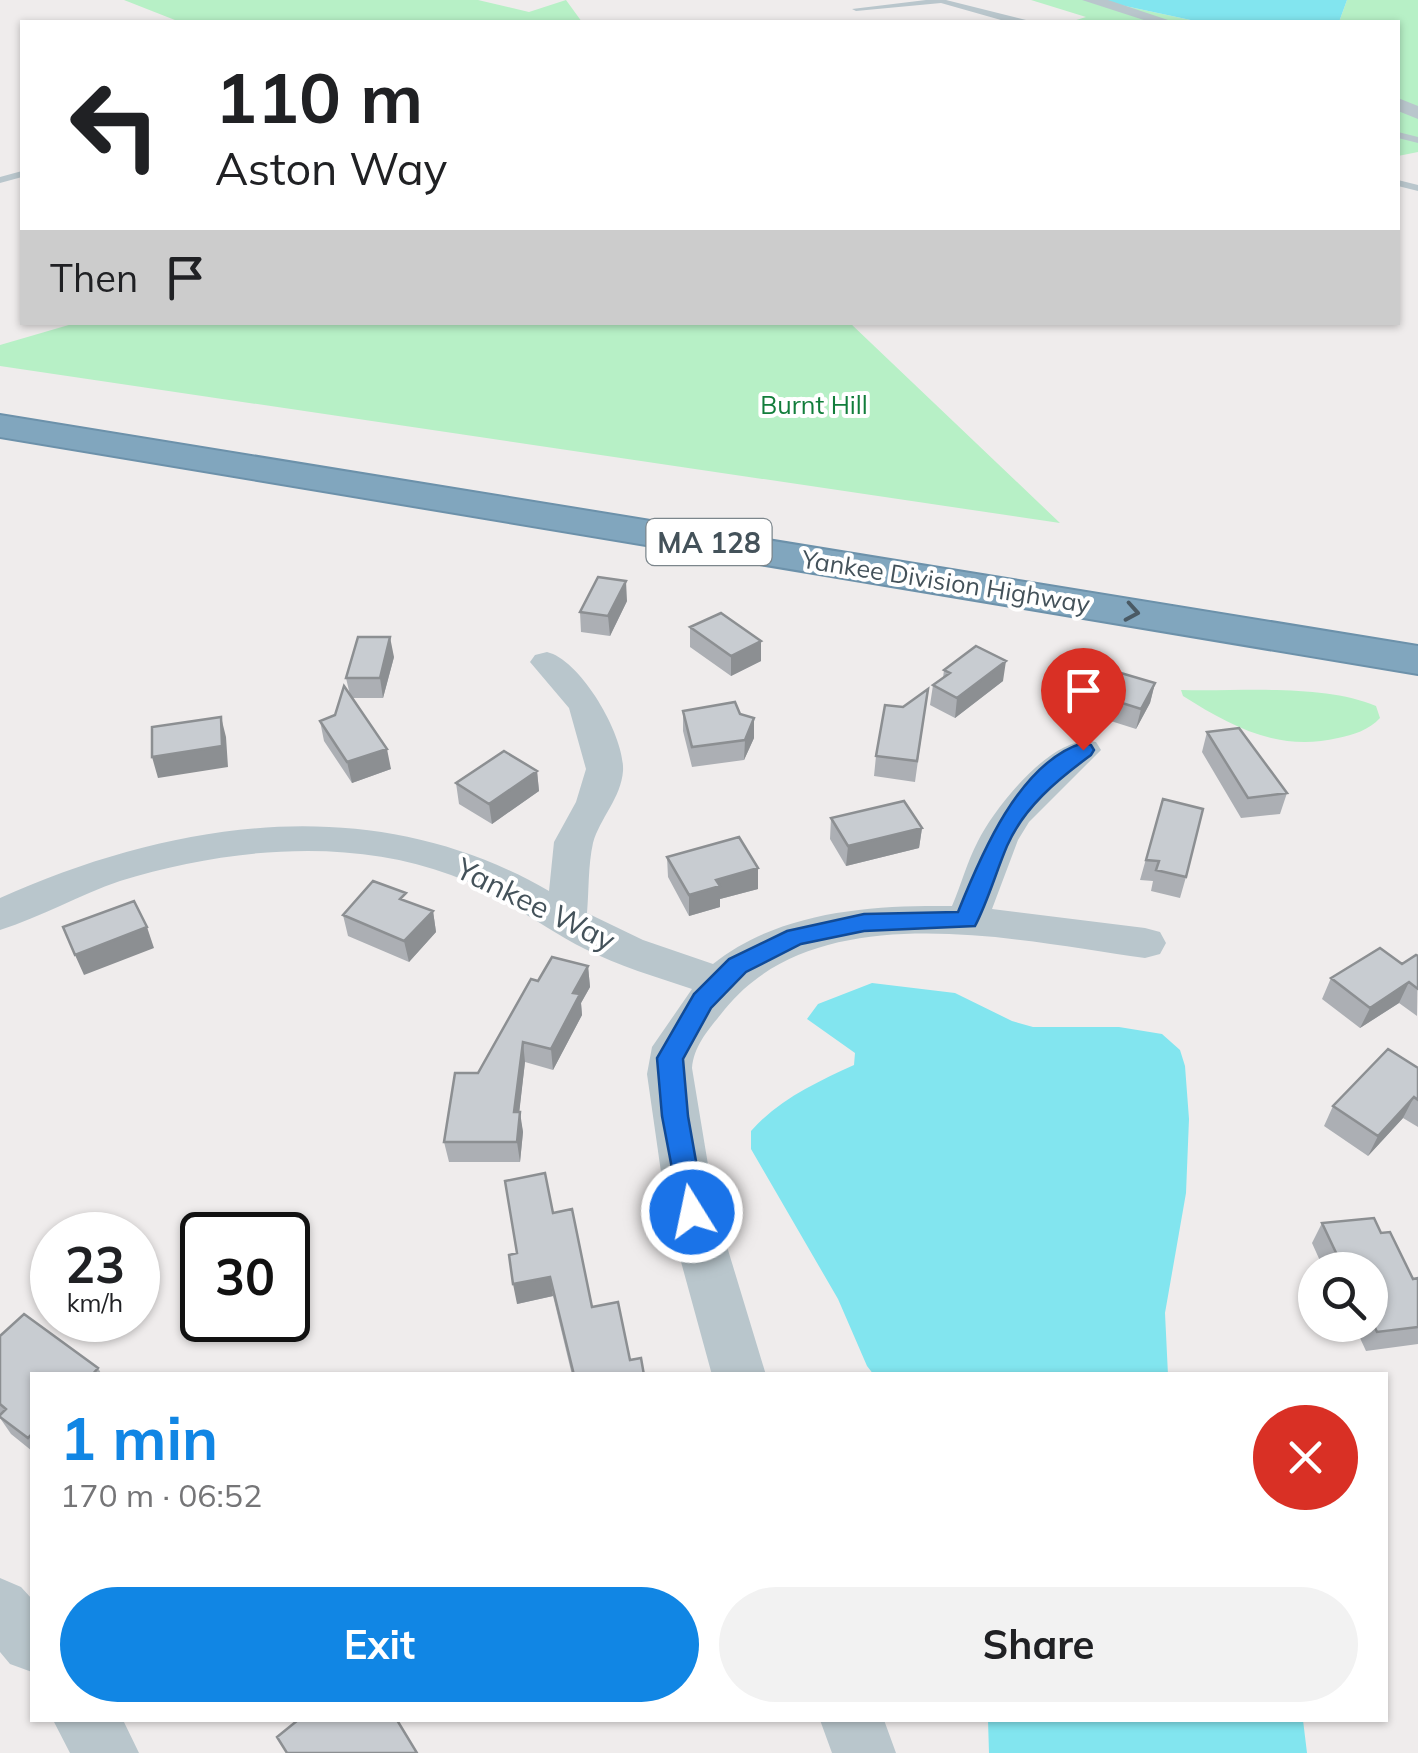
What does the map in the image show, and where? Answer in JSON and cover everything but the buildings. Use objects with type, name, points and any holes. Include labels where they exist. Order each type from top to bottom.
[{"type":"highway","name":"Yankee Division Highway","points":[[0,401],[1418,628]]},
{"type":"highway","name":"Yankee Division Highway","points":[[0,426],[1418,660]]},
{"type":"highway","points":[[1355,650],[1418,678]]},
{"type":"street","points":[[1090,0],[1159,20]]},
{"type":"street","points":[[547,662],[586,704],[606,769],[595,802],[574,842],[566,918]]},
{"type":"street","points":[[966,920],[998,842],[1020,806],[1083,750]]},
{"type":"street","name":"Yankee Way","points":[[0,915],[102,871],[199,849],[282,840],[388,842],[464,865],[600,939],[720,983]]},
{"type":"street","points":[[739,1372],[697,1244],[675,1116],[670,1058],[703,1001],[720,983],[737,966],[795,937],[864,922],[966,920],[1145,944]]},
{"type":"street","points":[[0,1608],[30,1640]]},
{"type":"street","points":[[85,1722],[106,1753]]},
{"type":"street","points":[[853,1722],[864,1753]]},
{"type":"lane","points":[[856,8],[941,1],[1008,20]]},
{"type":"green space","points":[[124,0],[478,0],[529,12],[566,0],[581,20],[175,20]]},
{"type":"green space","points":[[1031,0],[1097,0],[1191,20],[1076,20],[1086,17]]},
{"type":"green space","points":[[1347,0],[1418,0],[1418,152],[1400,156],[1400,20],[1340,20]]},
{"type":"green space","name":"Burnt Hill","points":[[69,325],[852,325],[1060,523],[0,366],[0,345]]},
{"type":"green space","points":[[1181,690],[1331,694],[1376,706],[1380,718],[1371,726],[1338,738],[1296,742],[1238,727],[1183,696]]},
{"type":"water","points":[[1097,0],[1347,0],[1340,20],[1191,20]]},
{"type":"water","points":[[872,983],[955,993],[1033,1027],[1119,1027],[1162,1034],[1180,1050],[1189,1119],[1186,1193],[1165,1313],[1168,1372],[872,1372],[838,1299],[751,1149],[751,1131],[762,1120],[812,1085],[854,1065],[855,1053],[807,1019],[818,1004]]},
{"type":"water","points":[[988,1722],[1303,1722],[1307,1753],[989,1753]]},
{"type":"route","points":[[692,1212],[675,1116],[670,1058],[703,1001],[737,966],[795,937],[864,922],[966,920],[998,842],[1020,806],[1083,750]]}]
